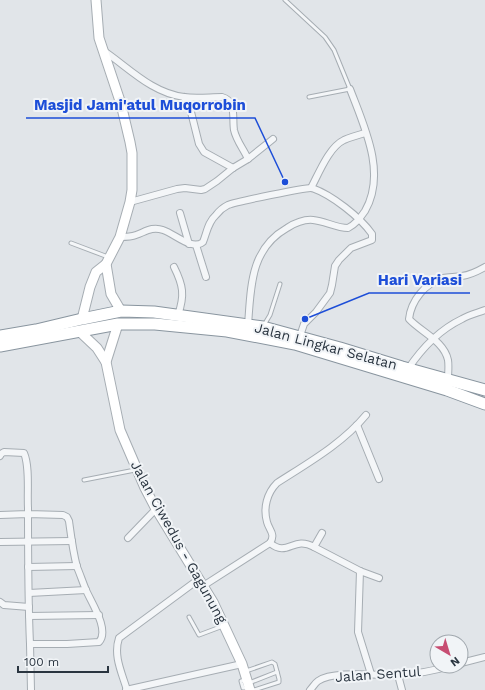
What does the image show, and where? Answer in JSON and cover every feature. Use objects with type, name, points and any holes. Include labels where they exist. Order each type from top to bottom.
[{"type":"highway","name":"Jalan Lingkar Selatan","points":[[0,336],[36,330],[121,311],[154,312],[248,325],[261,332],[295,344],[408,369],[485,390]]},
{"type":"highway","name":"Jalan Lingkar Selatan","points":[[0,346],[118,324],[155,324],[227,332],[261,332],[300,336],[338,353]]},
{"type":"highway","name":"Jalan Lingkar Selatan","points":[[353,357],[485,404]]},
{"type":"street","points":[[82,319],[86,300],[96,272],[108,261],[120,237],[132,190],[130,142],[121,104],[97,30],[96,0]]},
{"type":"street","points":[[103,50],[143,81],[166,93],[184,97],[227,98],[234,112],[234,130],[248,159]]},
{"type":"street","points":[[248,325],[255,268],[260,254],[280,231],[298,222],[312,220],[348,228],[360,219],[367,206],[373,190],[373,157],[350,89]]},
{"type":"street","points":[[184,97],[191,112],[199,144],[204,152],[233,168]]},
{"type":"street","points":[[311,188],[336,145],[344,140],[365,132]]},
{"type":"street","points":[[130,202],[177,189],[185,188],[201,190],[213,184],[273,139]]},
{"type":"street","points":[[120,237],[137,235],[150,229],[161,229],[189,244],[196,245],[203,242],[209,223],[216,214],[227,206],[239,202],[311,188],[340,203],[360,219],[372,234],[371,242],[352,248],[339,260],[335,266],[330,293],[316,312],[304,324],[300,336]]},
{"type":"street","points":[[180,213],[189,244]]},
{"type":"street","points":[[196,245],[206,277]]},
{"type":"street","points":[[108,261],[111,294],[121,311]]},
{"type":"street","points":[[174,267],[180,280],[183,292],[183,300],[178,315]]},
{"type":"street","points":[[448,379],[448,361],[445,352],[433,338],[409,319],[410,310],[414,300],[433,282],[442,278],[463,276],[485,267]]},
{"type":"street","points":[[408,369],[426,344],[433,338],[462,319],[485,310]]},
{"type":"street","name":"Jalan Ciwedus - Gagunung","points":[[118,324],[106,362],[120,430],[137,470],[156,508],[214,602],[225,625],[247,681]]},
{"type":"street","points":[[78,331],[97,348],[106,362]]},
{"type":"street","points":[[247,681],[127,690],[117,657],[116,646],[119,638],[201,582],[270,543],[273,539],[267,522],[266,505],[272,488],[277,483],[319,457],[357,425],[366,415]]},
{"type":"street","points":[[357,425],[379,479]]},
{"type":"street","points":[[0,456],[4,452],[24,453],[27,462],[31,690]]},
{"type":"street","points":[[128,538],[156,508]]},
{"type":"street","points":[[0,515],[62,515],[67,517],[77,566],[86,590],[99,615],[103,634],[100,642],[30,644]]},
{"type":"street","points":[[314,547],[322,533]]},
{"type":"street","points":[[0,542],[72,541]]},
{"type":"street","points":[[270,543],[282,549],[302,542],[360,571],[379,578]]},
{"type":"street","points":[[28,567],[77,566]]},
{"type":"street","points":[[360,571],[358,632],[371,674]]},
{"type":"street","points":[[29,592],[86,590]]},
{"type":"street","points":[[0,602],[4,605],[29,607]]},
{"type":"street","points":[[29,616],[99,615]]},
{"type":"street","points":[[469,661],[485,657]]},
{"type":"street","name":"Jalan Sentul","points":[[310,690],[318,681],[322,679],[352,674],[398,675],[429,671]]},
{"type":"street","points":[[398,675],[402,690]]},
{"type":"lane","points":[[285,0],[325,37],[334,50],[350,89],[309,97]]},
{"type":"lane","points":[[71,243],[108,261]]},
{"type":"lane","points":[[261,332],[270,315],[280,284]]},
{"type":"lane","points":[[84,480],[137,470]]},
{"type":"lane","points":[[189,617],[199,635],[225,625]]},
{"type":"lane","points":[[272,662],[275,664],[279,682],[247,681],[272,662]]},
{"type":"lane","points":[[247,681],[277,672]]},
{"type":"place","name":"Masjid Jami'atul Muqorrobin","points":[[285,182]]},
{"type":"place","name":"Hari Variasi","points":[[305,319]]}]
